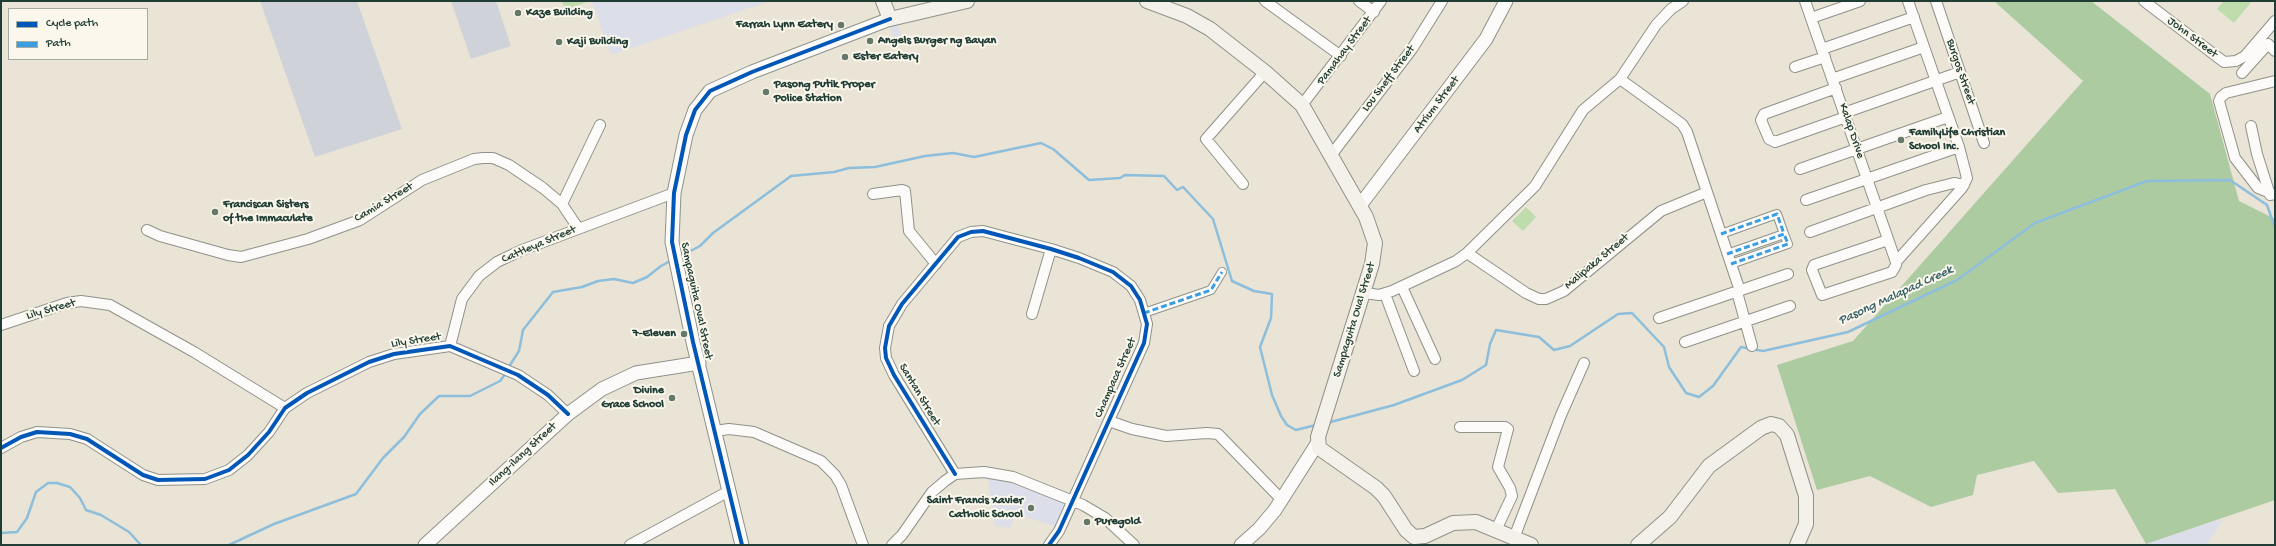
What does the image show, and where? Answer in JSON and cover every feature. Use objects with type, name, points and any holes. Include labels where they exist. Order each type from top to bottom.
[{"type":"main road","points":[[883,1],[890,19]]},
{"type":"main road","name":"Sampaguita Oval Street","points":[[890,19],[967,1]]},
{"type":"main road","name":"Sampaguita Oval Street","points":[[1147,1],[1187,16],[1210,29],[1305,103],[1360,204],[1374,243],[1372,264],[1365,293],[1317,444]]},
{"type":"main road","points":[[1638,545],[1670,517],[1709,466],[1761,428],[1771,424],[1782,428],[1787,435],[1806,496],[1806,524],[1797,545]]},
{"type":"main road","points":[[1317,444],[1325,453],[1376,488],[1390,505],[1413,541],[1443,527],[1462,522],[1476,522],[1531,545]]},
{"type":"street","points":[[1264,1],[1341,56]]},
{"type":"street","points":[[1359,1],[1374,12]]},
{"type":"street","name":"Pamahay Street","points":[[1305,103],[1381,1]]},
{"type":"street","name":"Lou Sheff Street","points":[[1332,154],[1412,49],[1442,1]]},
{"type":"street","name":"Atrium Street","points":[[1360,204],[1486,39],[1506,1]]},
{"type":"street","points":[[1365,293],[1385,294],[1456,261],[1467,253],[1535,186],[1583,110],[1620,79],[1659,21],[1683,1]]},
{"type":"street","name":"Kalap Drive","points":[[1805,1],[1896,262]]},
{"type":"street","points":[[1811,18],[1860,1]]},
{"type":"street","points":[[1888,240],[1814,265],[1812,270],[1820,294],[1824,296],[1892,272],[1896,262],[1964,185],[1967,174],[1959,147],[1908,1]]},
{"type":"street","name":"Burgos Street","points":[[1936,1],[1984,143]]},
{"type":"street","name":"John Street","points":[[2144,1],[2224,62],[2236,61],[2268,44],[2275,21]]},
{"type":"street","points":[[1795,67],[1824,53],[1914,17]]},
{"type":"street","name":"Sampaguita Oval Street","points":[[742,545],[672,242],[674,193],[690,118],[702,99],[710,91],[752,72],[890,19]]},
{"type":"street","points":[[2242,73],[2268,44]]},
{"type":"street","points":[[1924,47],[1834,83],[1764,114],[1761,120],[1769,139],[1775,142],[1960,72]]},
{"type":"street","points":[[1243,184],[1206,140],[1265,72]]},
{"type":"street","points":[[1620,79],[1682,124],[1731,264],[1752,346]]},
{"type":"street","points":[[2273,195],[2258,188],[2235,158],[2219,101],[2226,93],[2275,81]]},
{"type":"street","points":[[1800,168],[1948,117]]},
{"type":"street","points":[[562,204],[600,125]]},
{"type":"street","points":[[2251,126],[2257,154],[2273,195]]},
{"type":"street","points":[[1806,200],[1959,147]]},
{"type":"street","name":"Camia Street","points":[[148,230],[160,236],[228,255],[241,256],[308,239],[360,220],[422,180],[474,159],[483,158],[493,158],[509,165],[562,204],[578,228]]},
{"type":"street","points":[[1810,232],[1954,183],[1964,185]]},
{"type":"street","points":[[873,194],[902,190],[905,191],[908,231],[936,264]]},
{"type":"street","name":"Malipaka Street","points":[[1467,253],[1532,297],[1546,299],[1564,291],[1661,210],[1707,192]]},
{"type":"street","name":"Cattleya Street","points":[[450,346],[462,299],[479,276],[503,259],[578,228],[674,193]]},
{"type":"street","points":[[1720,234],[1777,214],[1788,244],[1731,264]]},
{"type":"street","name":"Champaca Street","points":[[936,264],[958,237],[971,232],[983,231],[1079,258],[1113,272],[1131,286],[1144,313],[1147,324],[1144,343],[1059,531],[1049,545]]},
{"type":"street","points":[[1727,254],[1784,234]]},
{"type":"street","points":[[1032,314],[1051,250]]},
{"type":"street","name":"Santan Street","points":[[936,264],[894,314],[889,326],[885,348],[886,358],[894,375],[955,474]]},
{"type":"street","points":[[1144,313],[1211,290],[1222,272]]},
{"type":"street","points":[[1659,318],[1788,274]]},
{"type":"street","points":[[1402,287],[1435,359]]},
{"type":"street","points":[[1385,294],[1414,371]]},
{"type":"street","name":"Lily Street","points":[[1,325],[67,304],[82,301],[110,305],[194,352],[285,408],[307,393],[369,362],[394,354],[450,346],[501,366],[518,375],[548,396],[568,414]]},
{"type":"street","points":[[1685,342],[1790,306]]},
{"type":"street","name":"Ilang-ilang Street","points":[[425,545],[568,414],[602,389],[623,378],[651,370],[699,363]]},
{"type":"street","points":[[1514,538],[1560,415],[1584,363]]},
{"type":"street","points":[[1,448],[21,437],[37,432],[70,434],[87,439],[143,476],[158,480],[205,479],[229,470],[248,455],[268,432],[285,408]]},
{"type":"street","points":[[1108,421],[1132,429],[1166,436],[1207,432],[1218,434],[1282,500]]},
{"type":"street","points":[[1460,427],[1508,429],[1498,467],[1510,488],[1512,496],[1496,530]]},
{"type":"street","points":[[715,431],[729,429],[754,432],[821,461],[835,475],[841,485],[863,545]]},
{"type":"street","name":"Sampaguita Oval Street","points":[[1241,545],[1267,521],[1317,444]]},
{"type":"street","points":[[892,545],[913,520],[932,492],[955,474],[984,472],[1008,476],[1073,500],[1105,518],[1134,545]]},
{"type":"street","points":[[630,545],[729,491]]},
{"type":"shaded area","points":[[260,1],[357,1],[402,129],[315,157]]},
{"type":"shaded area","points":[[451,1],[496,1],[511,46],[471,59]]},
{"type":"shaded area","points":[[592,1],[770,1],[611,55]]},
{"type":"shaded area","points":[[898,25],[903,40],[895,43],[890,27]]},
{"type":"shaded area","name":"Saint Francis Xavier Catholic School","points":[[988,478],[1021,482],[1073,502],[1061,528],[1015,514],[1010,528],[995,526]]},
{"type":"shaded area","points":[[2223,520],[2207,545],[2143,545],[2215,521]]},
{"type":"green space","points":[[562,1],[587,1],[587,2],[565,10]]},
{"type":"green space","points":[[1994,1],[2091,1],[2210,94],[2239,201],[2275,219],[2275,500],[2146,544],[2115,489],[2058,493],[2034,461],[1977,475],[1973,495],[1931,507],[1870,476],[1817,490],[1777,365],[1853,341],[2083,81]]},
{"type":"green space","points":[[2224,1],[2252,1],[2234,23],[2217,9]]},
{"type":"green space","points":[[1526,207],[1536,217],[1523,231],[1512,221]]},
{"type":"waterway","points":[[679,257],[700,246],[713,233],[791,176],[834,172],[849,168],[875,167],[925,156],[953,153],[974,157],[1041,143],[1053,149],[1089,180],[1120,178],[1125,175],[1164,176],[1177,190],[1183,187],[1213,219],[1232,281],[1254,291],[1272,294],[1271,318],[1260,347],[1272,395],[1281,416],[1287,425],[1296,430],[1316,425]]},
{"type":"waterway","name":"Pasong Malapad Creek","points":[[1327,423],[1394,405],[1462,380],[1486,365],[1490,344],[1496,330],[1539,337],[1554,350],[1570,346],[1618,314],[1632,313],[1664,347],[1669,367],[1686,393],[1699,397],[1713,386],[1741,347],[1763,351],[1848,332],[1957,280],[2035,223],[2147,181],[2230,180],[2267,205],[2275,228]]},
{"type":"waterway","points":[[508,368],[519,351],[523,330],[553,292],[582,287],[598,281],[614,279],[633,283],[647,277],[661,266],[672,260]]},
{"type":"waterway","points":[[229,545],[274,524],[356,494],[383,458],[404,437],[420,414],[439,396],[470,396],[500,381],[506,373]]},
{"type":"waterway","points":[[1,533],[17,532],[27,518],[36,492],[48,483],[57,483],[70,487],[80,498],[86,510],[101,515],[129,532],[141,545]]},
{"type":"marked path","points":[[1721,234],[1777,214],[1784,234],[1727,254]]},
{"type":"marked path","points":[[1731,264],[1788,244],[1784,234]]},
{"type":"marked path","points":[[1144,313],[1211,290],[1222,272]]},
{"type":"cycle path","points":[[742,545],[693,342],[672,242],[674,193],[686,135],[695,110],[710,91],[752,72],[890,19]]},
{"type":"cycle path","points":[[955,474],[894,375],[886,358],[885,348],[889,326],[902,304],[958,237],[971,232],[983,231],[1051,249],[1079,258],[1113,272],[1131,286],[1140,300],[1147,324],[1144,343],[1059,531],[1049,545]]},
{"type":"cycle path","points":[[1,448],[21,437],[37,432],[70,434],[87,439],[143,475],[158,480],[205,479],[229,470],[248,455],[269,432],[285,408],[307,393],[369,362],[394,354],[450,346],[518,375],[548,395],[568,414]]},
{"type":"place","name":"Kaze Building","points":[[518,13]]},
{"type":"place","name":"Farrah Lynn Eatery","points":[[841,25]]},
{"type":"place","name":"Angels Burger ng Bayan","points":[[870,41]]},
{"type":"place","name":"Kaji Building","points":[[559,42]]},
{"type":"place","name":"Ester Eatery","points":[[845,57]]},
{"type":"place","name":"Pasong Putik Proper Police Station","points":[[766,92]]},
{"type":"place","name":"FamilyLife Christian School Inc.","points":[[1901,140]]},
{"type":"place","name":"Franciscan Sisters of the Immaculate","points":[[215,212]]},
{"type":"place","name":"7-Eleven","points":[[684,334]]},
{"type":"place","name":"Divine Grace School","points":[[672,398]]},
{"type":"place","name":"Saint Francis Xavier Catholic School","points":[[1031,508]]},
{"type":"place","name":"Puregold","points":[[1087,522]]}]
